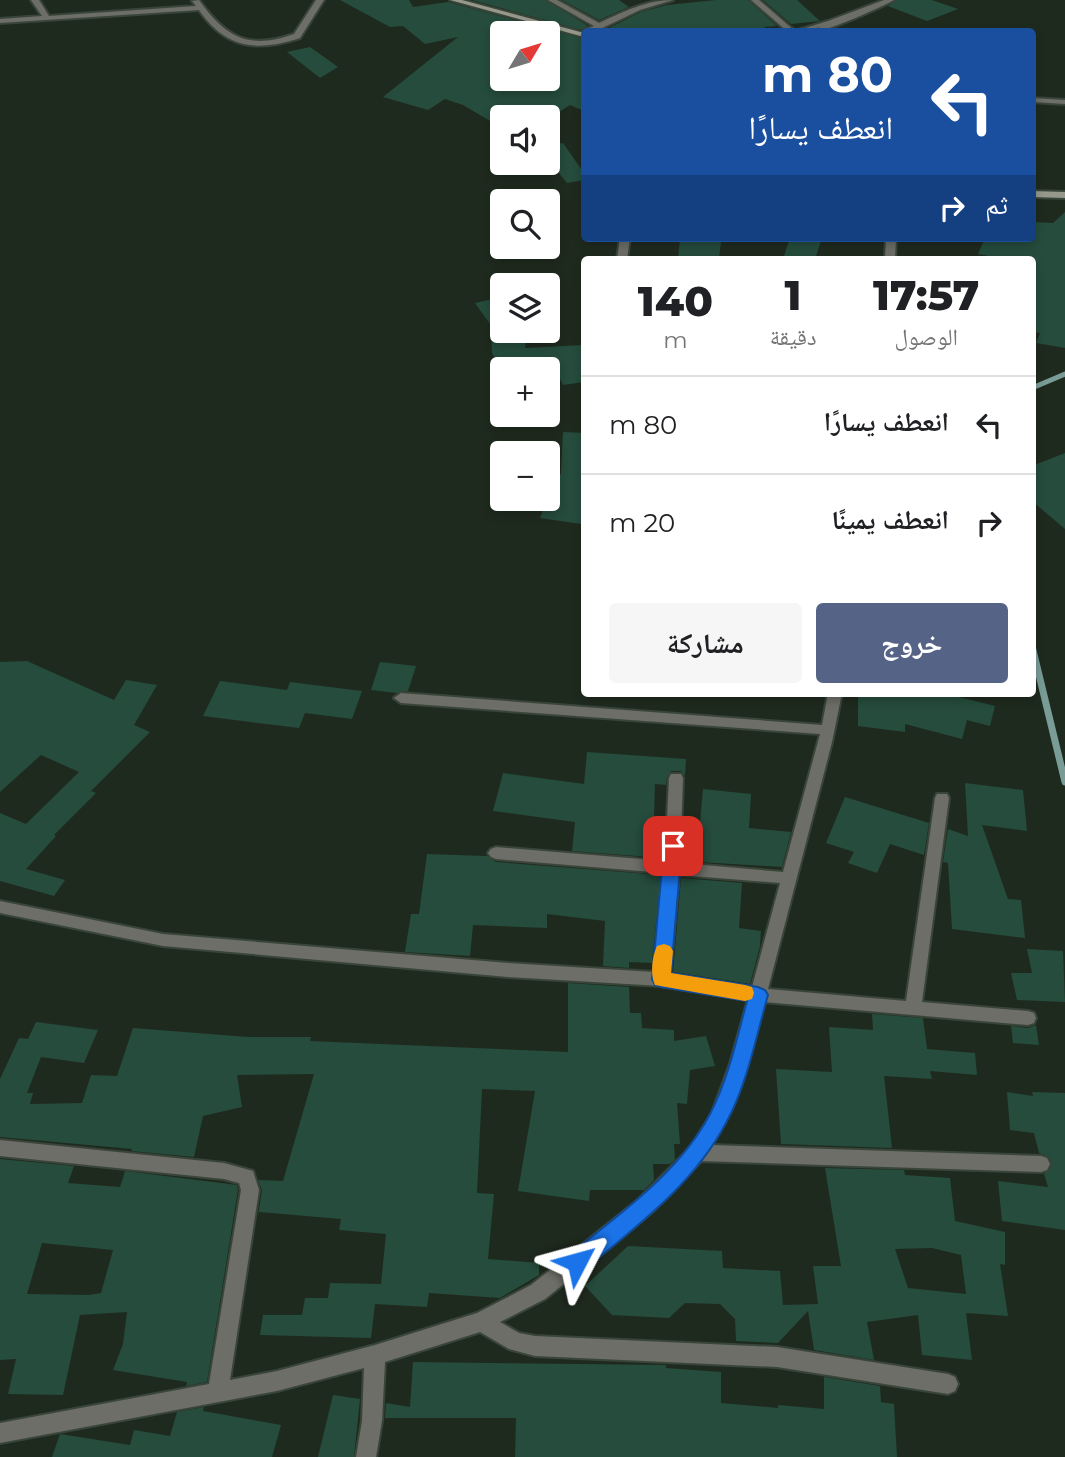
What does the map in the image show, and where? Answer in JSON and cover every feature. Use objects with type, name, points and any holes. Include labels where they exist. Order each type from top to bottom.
[{"type":"main road","points":[[454,0],[581,32]]},
{"type":"main road","points":[[1036,194],[1065,195]]},
{"type":"street","points":[[35,0],[47,18]]},
{"type":"street","points":[[195,0],[235,41],[251,46],[273,44],[297,36],[320,0]]},
{"type":"street","points":[[552,0],[599,26]]},
{"type":"street","points":[[595,28],[633,10],[669,0]]},
{"type":"street","points":[[755,0],[789,28]]},
{"type":"street","points":[[810,28],[831,23],[890,0]]},
{"type":"street","points":[[623,4],[633,10]]},
{"type":"street","points":[[0,21],[201,8]]},
{"type":"street","points":[[823,28],[831,23]]},
{"type":"street","points":[[1036,100],[1065,102]]},
{"type":"street","points":[[0,1433],[277,1381],[375,1355],[481,1322],[538,1292],[645,1206],[696,1153],[719,1117],[739,1064],[834,697]]},
{"type":"street","points":[[401,698],[827,730]]},
{"type":"street","points":[[661,979],[672,869],[676,778]]},
{"type":"street","points":[[914,1009],[942,799]]},
{"type":"street","points":[[496,853],[789,878]]},
{"type":"street","points":[[0,907],[163,940],[508,971],[661,979],[758,995],[1028,1018]]},
{"type":"street","points":[[0,1148],[224,1171],[247,1177],[250,1190],[218,1393]]},
{"type":"street","points":[[696,1153],[1041,1164]]},
{"type":"street","points":[[481,1322],[496,1333],[516,1342],[536,1346],[777,1357],[948,1384]]},
{"type":"street","points":[[366,1457],[372,1422],[375,1355]]},
{"type":"building","points":[[340,0],[409,0],[413,7],[448,2],[518,21],[490,21],[490,91],[560,91],[560,32],[581,38],[581,110],[570,105],[560,111],[560,105],[490,105],[490,121],[463,105],[445,99],[428,110],[383,97],[458,37],[425,44],[403,26],[390,27]]},
{"type":"building","points":[[472,0],[546,0],[588,26],[581,28]]},
{"type":"building","points":[[562,0],[619,0],[629,7],[599,20]]},
{"type":"building","points":[[748,0],[777,26],[609,28],[641,12],[667,5]]},
{"type":"building","points":[[763,0],[797,0],[820,21],[791,24]]},
{"type":"building","points":[[896,0],[932,0],[958,9],[927,21],[888,6]]},
{"type":"building","points":[[310,47],[338,67],[320,78],[287,52]]},
{"type":"building","points":[[560,143],[563,143],[581,169],[581,181],[567,183],[560,175]]},
{"type":"building","points":[[1065,212],[1065,348],[1036,343],[1040,333],[1036,332],[1036,256],[978,254],[983,242],[1036,242],[1036,222],[1053,223]]},
{"type":"building","points":[[680,242],[721,242],[719,256],[678,256]]},
{"type":"building","points":[[789,242],[821,242],[816,256],[784,256]]},
{"type":"building","points":[[490,300],[490,324],[475,303]]},
{"type":"building","points":[[492,343],[526,343],[525,348],[581,345],[581,382],[563,385],[560,379],[560,357],[494,357]]},
{"type":"building","points":[[563,432],[581,433],[581,524],[540,518],[543,511],[560,511]]},
{"type":"building","points":[[1065,453],[1065,529],[1036,504],[1036,464]]},
{"type":"building","points":[[27,661],[114,700],[126,680],[157,685],[134,725],[150,732],[91,791],[96,793],[54,835],[56,836],[26,869],[65,880],[54,896],[0,881],[0,813],[26,824],[79,772],[41,755],[0,792],[0,662]]},
{"type":"building","points":[[380,662],[416,666],[408,691],[397,693],[371,690]]},
{"type":"building","points":[[220,681],[287,690],[290,682],[362,691],[352,719],[305,713],[299,728],[203,716]]},
{"type":"building","points":[[858,697],[959,697],[995,706],[990,726],[967,720],[962,739],[905,724],[905,732],[858,726]]},
{"type":"building","points":[[587,752],[686,759],[685,776],[681,771],[671,771],[666,785],[655,784],[654,819],[664,820],[663,858],[572,851],[575,822],[493,811],[503,773],[584,784]]},
{"type":"building","points":[[965,783],[1023,790],[1027,831],[982,825],[1008,899],[1021,900],[1025,938],[952,929],[948,863],[943,862],[948,829],[968,836]]},
{"type":"building","points":[[703,789],[751,794],[749,828],[791,832],[782,867],[683,861],[684,822],[700,823]]},
{"type":"building","points":[[845,797],[929,823],[924,855],[890,844],[877,873],[848,863],[854,852],[826,843]]},
{"type":"building","points":[[427,854],[487,856],[496,862],[661,875],[652,963],[629,962],[629,968],[603,966],[605,921],[547,914],[547,928],[473,925],[470,956],[405,952],[411,914],[419,914]]},
{"type":"building","points":[[681,878],[742,883],[739,928],[761,931],[750,984],[673,972]]},
{"type":"building","points":[[1027,949],[1063,951],[1065,1002],[1017,1000],[1011,973],[1032,973]]},
{"type":"building","points":[[568,983],[629,987],[630,1013],[641,1013],[642,1028],[674,1030],[674,1041],[706,1036],[715,1066],[690,1070],[687,1104],[677,1103],[680,1144],[674,1144],[675,1160],[670,1164],[653,1164],[654,1180],[644,1190],[590,1190],[589,1201],[518,1191],[535,1091],[482,1089],[477,1193],[494,1194],[488,1259],[539,1263],[539,1275],[500,1298],[429,1293],[427,1307],[375,1304],[371,1338],[260,1335],[263,1315],[302,1315],[305,1298],[328,1298],[330,1283],[381,1284],[386,1234],[339,1230],[341,1219],[259,1212],[258,1216],[262,1190],[258,1180],[283,1181],[314,1074],[237,1075],[242,1107],[203,1116],[194,1157],[0,1137],[0,1079],[19,1038],[28,1039],[36,1022],[98,1030],[84,1063],[41,1057],[27,1093],[33,1093],[30,1104],[82,1103],[91,1075],[117,1076],[133,1028],[248,1037],[311,1037],[310,1041],[568,1052]]},
{"type":"building","points":[[872,1014],[923,1018],[927,1049],[975,1053],[977,1075],[930,1071],[932,1079],[884,1076],[892,1148],[781,1144],[776,1069],[832,1072],[829,1027],[873,1030]]},
{"type":"building","points":[[1036,1025],[1039,1045],[1013,1043],[1011,1026],[1028,1028]]},
{"type":"building","points":[[1007,1092],[1033,1096],[1032,1092],[1065,1093],[1065,1230],[1002,1221],[998,1181],[1048,1187],[1044,1174],[1052,1165],[1049,1157],[1039,1153],[1034,1133],[1010,1130]]},
{"type":"building","points":[[0,1159],[74,1166],[68,1183],[120,1187],[125,1171],[237,1185],[207,1382],[186,1386],[187,1382],[113,1370],[123,1344],[127,1312],[80,1315],[63,1395],[8,1394],[16,1359],[0,1360]],"holes":[[[42,1243],[113,1250],[101,1293],[27,1294]]]},
{"type":"building","points":[[825,1168],[904,1170],[905,1175],[950,1178],[955,1221],[1005,1232],[1005,1265],[1000,1264],[1008,1316],[966,1313],[972,1360],[922,1355],[918,1315],[867,1322],[874,1360],[814,1350],[808,1311],[778,1343],[736,1341],[735,1319],[720,1304],[685,1303],[669,1318],[612,1315],[585,1286],[628,1246],[722,1251],[723,1268],[780,1271],[783,1305],[818,1304],[813,1266],[841,1266]],"holes":[[[932,1248],[961,1255],[966,1294],[908,1288],[895,1249]]]},
{"type":"building","points":[[413,1362],[666,1365],[666,1368],[721,1372],[721,1403],[778,1408],[778,1405],[824,1409],[824,1377],[880,1386],[881,1402],[894,1404],[897,1457],[515,1457],[516,1418],[385,1418],[386,1403],[410,1407]]},
{"type":"building","points":[[333,1395],[360,1399],[354,1457],[318,1457]]},
{"type":"building","points":[[204,1407],[203,1411],[281,1425],[272,1457],[52,1457],[60,1434],[130,1445],[134,1430],[170,1436],[177,1412]]},
{"type":"waterway","points":[[1036,386],[1065,374]]},
{"type":"waterway","points":[[1036,662],[1065,782]]},
{"type":"slow traffic","points":[[664,951],[661,979],[745,993]]},
{"type":"route","points":[[577,1262],[645,1206],[696,1153],[719,1117],[739,1064],[758,995],[661,979],[673,846]]}]
